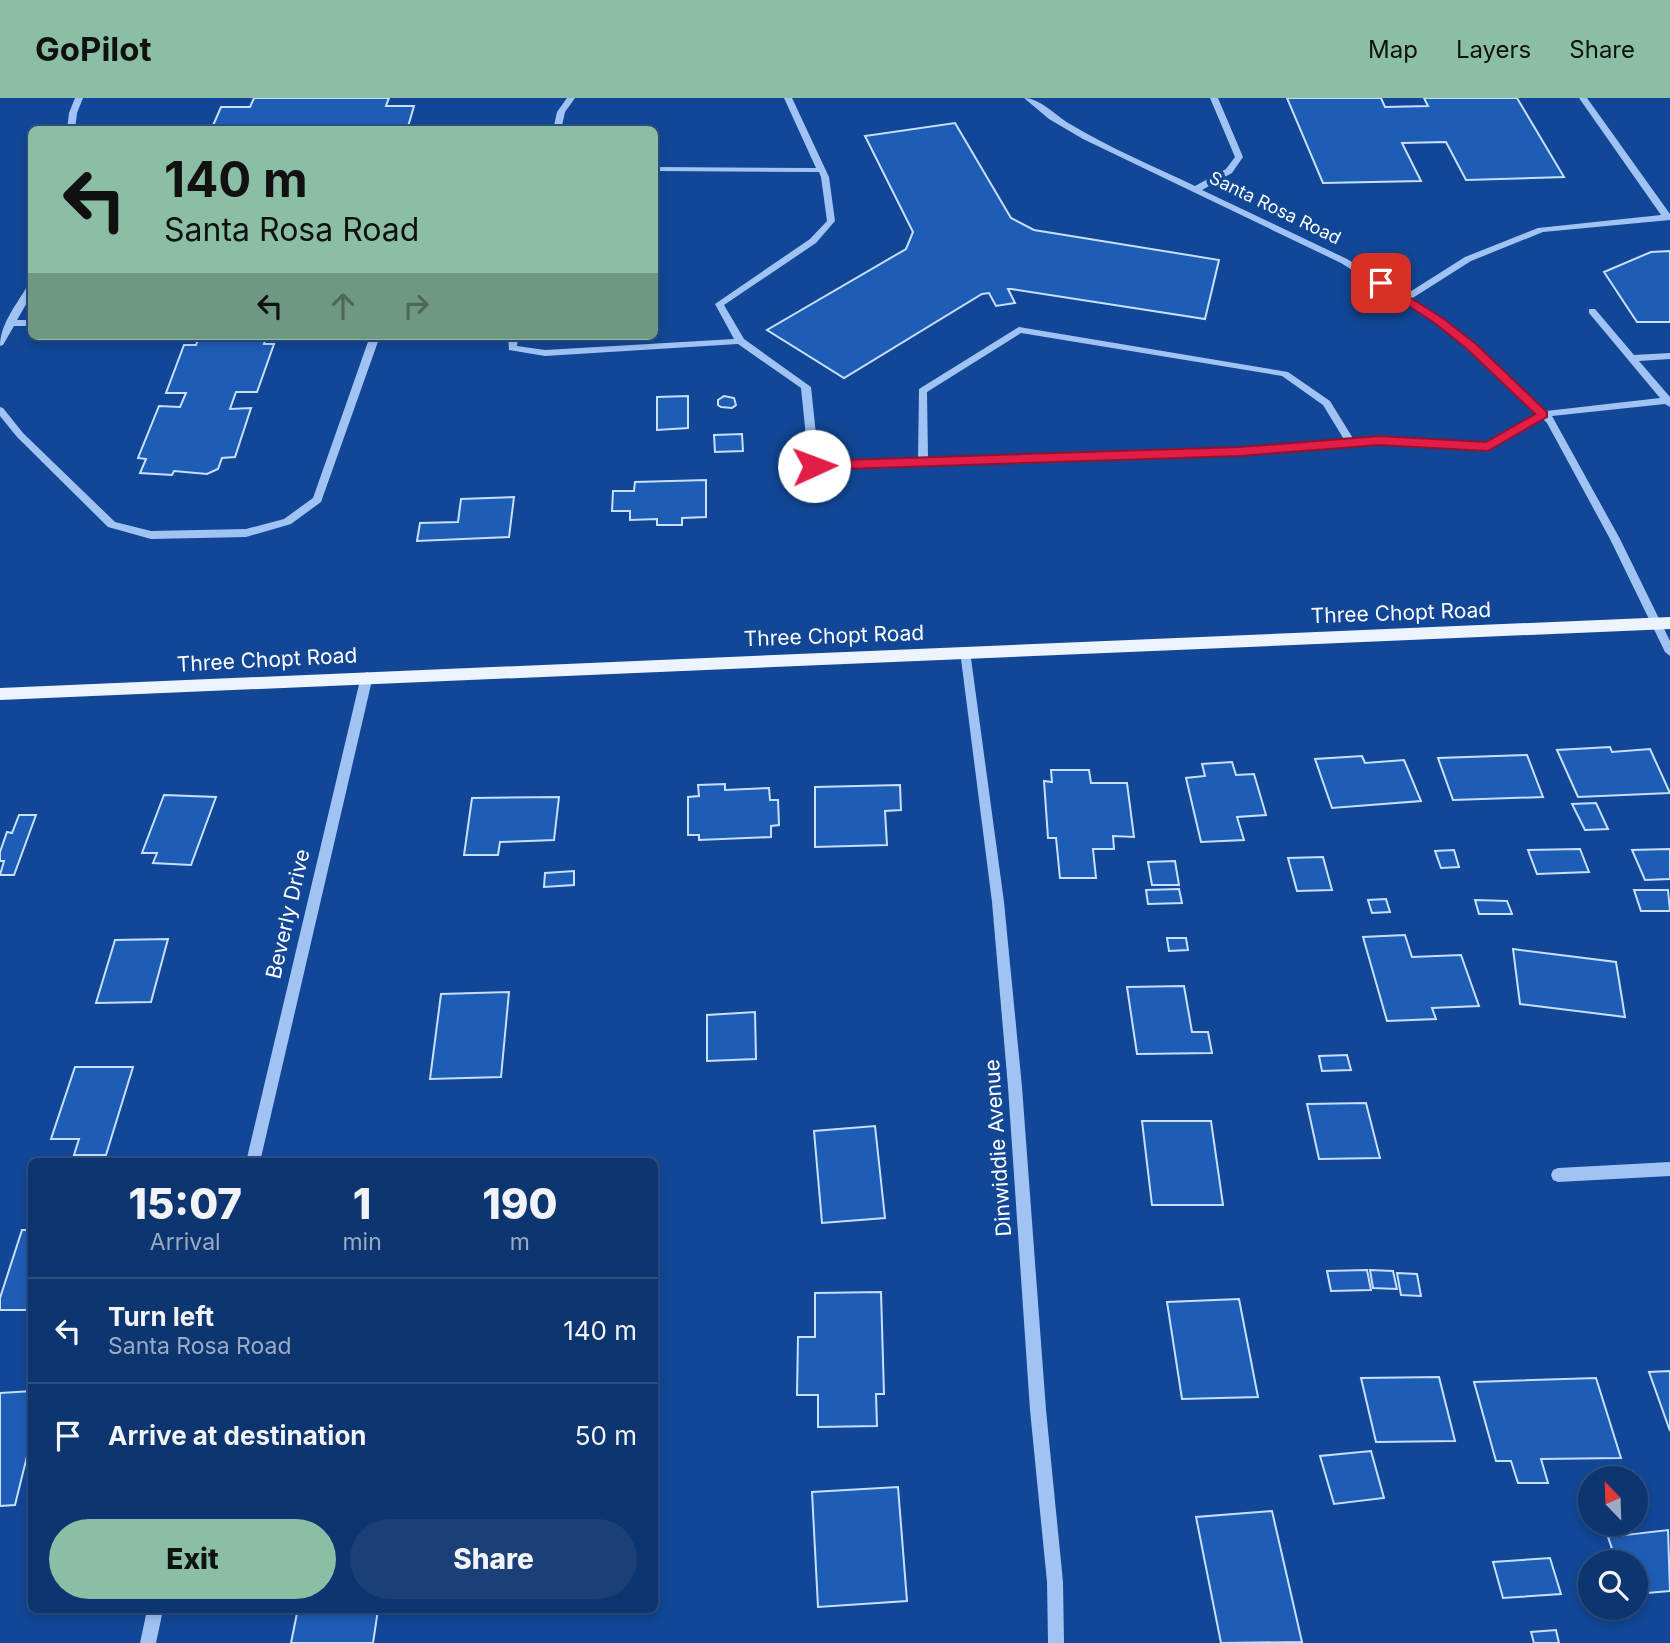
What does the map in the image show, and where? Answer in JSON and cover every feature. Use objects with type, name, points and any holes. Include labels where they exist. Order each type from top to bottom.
[{"type":"main road","name":"Three Chopt Road","points":[[0,694],[367,676],[1663,623]]},
{"type":"street","points":[[71,126],[79,98]]},
{"type":"street","points":[[558,126],[561,112],[570,98]]},
{"type":"street","points":[[788,98],[822,170],[831,221],[813,241],[719,304],[740,341],[806,387],[814,466],[1240,452],[1379,440],[1488,447],[1543,414],[1669,401]]},
{"type":"street","name":"Santa Rosa Road","points":[[1028,98],[1052,117],[1086,137],[1344,261],[1405,299],[1471,347],[1551,421],[1663,623],[1670,652]]},
{"type":"street","points":[[1197,190],[1229,171],[1239,157],[1214,98]]},
{"type":"street","points":[[1405,299],[1468,259],[1541,230],[1668,217],[1584,98]]},
{"type":"street","points":[[658,169],[822,170]]},
{"type":"street","points":[[0,343],[28,292]]},
{"type":"street","points":[[1592,310],[1669,401]]},
{"type":"street","points":[[10,323],[28,323]]},
{"type":"street","points":[[923,462],[922,391],[1019,330],[1285,374],[1327,403],[1351,443]]},
{"type":"street","points":[[0,410],[20,435],[112,525],[151,535],[246,533],[286,522],[317,500],[374,340]]},
{"type":"street","points":[[513,340],[512,348],[545,353],[740,341]]},
{"type":"street","points":[[1632,358],[1670,356]]},
{"type":"street","name":"Dinwiddie Avenue","points":[[965,651],[998,902],[1009,1021],[1038,1410],[1055,1582],[1056,1643]]},
{"type":"street","name":"Beverly Drive","points":[[254,1158],[367,676]]},
{"type":"street","points":[[1558,1175],[1670,1169]]},
{"type":"street","points":[[148,1643],[154,1613]]},
{"type":"building","points":[[254,98],[389,98],[386,106],[414,106],[408,126],[213,126],[221,107],[250,107]]},
{"type":"building","points":[[1287,98],[1381,98],[1385,107],[1428,106],[1424,98],[1517,98],[1564,177],[1466,180],[1446,142],[1402,143],[1421,181],[1323,183]]},
{"type":"building","points":[[955,123],[1011,218],[1034,230],[1219,260],[1205,319],[1008,289],[1015,303],[996,306],[989,293],[982,294],[844,378],[767,330],[906,249],[913,232],[865,136]]},
{"type":"building","points":[[1670,251],[1670,322],[1637,322],[1604,272],[1651,252]]},
{"type":"building","points":[[198,340],[265,340],[264,344],[274,344],[257,392],[236,392],[230,409],[251,408],[235,457],[222,458],[218,469],[207,474],[174,471],[172,475],[140,473],[146,459],[138,458],[159,406],[180,407],[186,393],[166,393],[184,345],[196,345]]},
{"type":"building","points":[[688,396],[688,428],[657,430],[657,397]]},
{"type":"building","points":[[724,396],[734,398],[736,405],[732,408],[718,405],[718,400]]},
{"type":"building","points":[[742,434],[743,451],[715,452],[714,435]]},
{"type":"building","points":[[706,480],[706,517],[682,518],[682,525],[657,525],[657,519],[630,520],[630,511],[612,511],[613,491],[634,491],[635,482]]},
{"type":"building","points":[[514,497],[509,537],[417,541],[420,523],[458,522],[461,499]]},
{"type":"building","points":[[1610,747],[1612,752],[1650,749],[1670,793],[1578,797],[1557,750]]},
{"type":"building","points":[[1527,755],[1543,797],[1453,800],[1438,758]]},
{"type":"building","points":[[1362,756],[1365,763],[1404,760],[1421,801],[1332,808],[1315,759]]},
{"type":"building","points":[[1232,762],[1236,775],[1254,774],[1266,815],[1237,817],[1244,840],[1201,842],[1186,778],[1205,776],[1202,764]]},
{"type":"building","points":[[1051,770],[1089,770],[1091,783],[1127,783],[1134,837],[1113,836],[1114,849],[1093,849],[1096,878],[1060,878],[1056,838],[1048,838],[1044,781],[1052,782]]},
{"type":"building","points":[[725,784],[725,790],[769,788],[770,800],[778,800],[779,825],[771,826],[771,837],[699,840],[699,835],[688,835],[688,797],[699,796],[698,785]]},
{"type":"building","points":[[900,785],[901,810],[885,811],[887,845],[815,847],[815,787]]},
{"type":"building","points":[[164,795],[216,797],[191,865],[153,863],[157,853],[142,853]]},
{"type":"building","points":[[559,797],[554,840],[500,842],[498,855],[464,855],[472,798]]},
{"type":"building","points":[[1596,803],[1608,829],[1585,830],[1572,804]]},
{"type":"building","points":[[19,815],[36,815],[14,875],[0,875],[4,861],[0,861],[0,852],[7,832],[12,833]]},
{"type":"building","points":[[1580,849],[1589,872],[1537,874],[1528,850]]},
{"type":"building","points":[[1670,849],[1670,879],[1645,880],[1632,850]]},
{"type":"building","points":[[1454,850],[1459,867],[1441,868],[1435,851]]},
{"type":"building","points":[[1323,857],[1332,890],[1297,891],[1288,858]]},
{"type":"building","points":[[1175,861],[1179,885],[1152,885],[1148,862]]},
{"type":"building","points":[[574,871],[574,885],[544,887],[545,873]]},
{"type":"building","points":[[1179,889],[1182,903],[1148,904],[1146,890]]},
{"type":"building","points":[[1634,890],[1668,890],[1670,911],[1641,911]]},
{"type":"building","points":[[1386,899],[1390,912],[1372,913],[1368,900]]},
{"type":"building","points":[[1475,900],[1507,901],[1512,914],[1479,914]]},
{"type":"building","points":[[1405,935],[1412,957],[1461,955],[1479,1006],[1432,1008],[1436,1019],[1387,1021],[1363,937]]},
{"type":"building","points":[[1167,938],[1186,938],[1188,950],[1169,951]]},
{"type":"building","points":[[168,939],[151,1002],[96,1003],[115,940]]},
{"type":"building","points":[[1513,949],[1616,962],[1625,1017],[1520,1004]]},
{"type":"building","points":[[1184,986],[1192,1032],[1208,1032],[1212,1053],[1137,1054],[1127,987]]},
{"type":"building","points":[[509,992],[501,1077],[430,1079],[441,994]]},
{"type":"building","points":[[755,1012],[756,1059],[707,1061],[707,1015]]},
{"type":"building","points":[[1347,1055],[1351,1070],[1322,1071],[1319,1056]]},
{"type":"building","points":[[75,1067],[133,1067],[106,1155],[74,1155],[79,1139],[51,1139]]},
{"type":"building","points":[[1366,1103],[1380,1158],[1319,1159],[1307,1104]]},
{"type":"building","points":[[1142,1121],[1211,1121],[1223,1205],[1152,1205]]},
{"type":"building","points":[[875,1126],[885,1218],[822,1223],[814,1131]]},
{"type":"building","points":[[22,1230],[28,1230],[28,1310],[0,1310],[0,1298]]},
{"type":"building","points":[[1367,1270],[1371,1290],[1331,1291],[1327,1271]]},
{"type":"building","points":[[1370,1270],[1393,1271],[1397,1289],[1373,1288]]},
{"type":"building","points":[[1397,1273],[1417,1274],[1421,1296],[1401,1295]]},
{"type":"building","points":[[881,1292],[884,1394],[876,1394],[877,1426],[818,1427],[818,1395],[797,1395],[798,1337],[815,1337],[815,1293]]},
{"type":"building","points":[[1239,1299],[1258,1397],[1182,1399],[1167,1302]]},
{"type":"building","points":[[1670,1371],[1670,1431],[1649,1372]]},
{"type":"building","points":[[1439,1377],[1455,1441],[1376,1442],[1361,1378]]},
{"type":"building","points":[[1596,1378],[1621,1458],[1541,1459],[1548,1483],[1518,1483],[1511,1461],[1496,1461],[1474,1382]]},
{"type":"building","points":[[28,1391],[28,1452],[15,1505],[0,1506],[0,1393]]},
{"type":"building","points":[[1371,1451],[1384,1498],[1334,1504],[1320,1456]]},
{"type":"building","points":[[898,1487],[907,1601],[818,1607],[812,1492]]},
{"type":"building","points":[[1272,1511],[1302,1642],[1221,1643],[1196,1517]]},
{"type":"building","points":[[1668,1530],[1670,1591],[1648,1593],[1648,1550],[1612,1550],[1608,1537],[1648,1536],[1648,1532]]},
{"type":"building","points":[[1550,1558],[1561,1594],[1503,1598],[1493,1562]]},
{"type":"building","points":[[297,1613],[378,1613],[373,1643],[291,1643]]},
{"type":"building","points":[[1556,1630],[1559,1643],[1534,1643],[1531,1632]]},
{"type":"route","points":[[814,466],[1240,452],[1379,440],[1488,447],[1543,414],[1440,321],[1381,283]]}]
